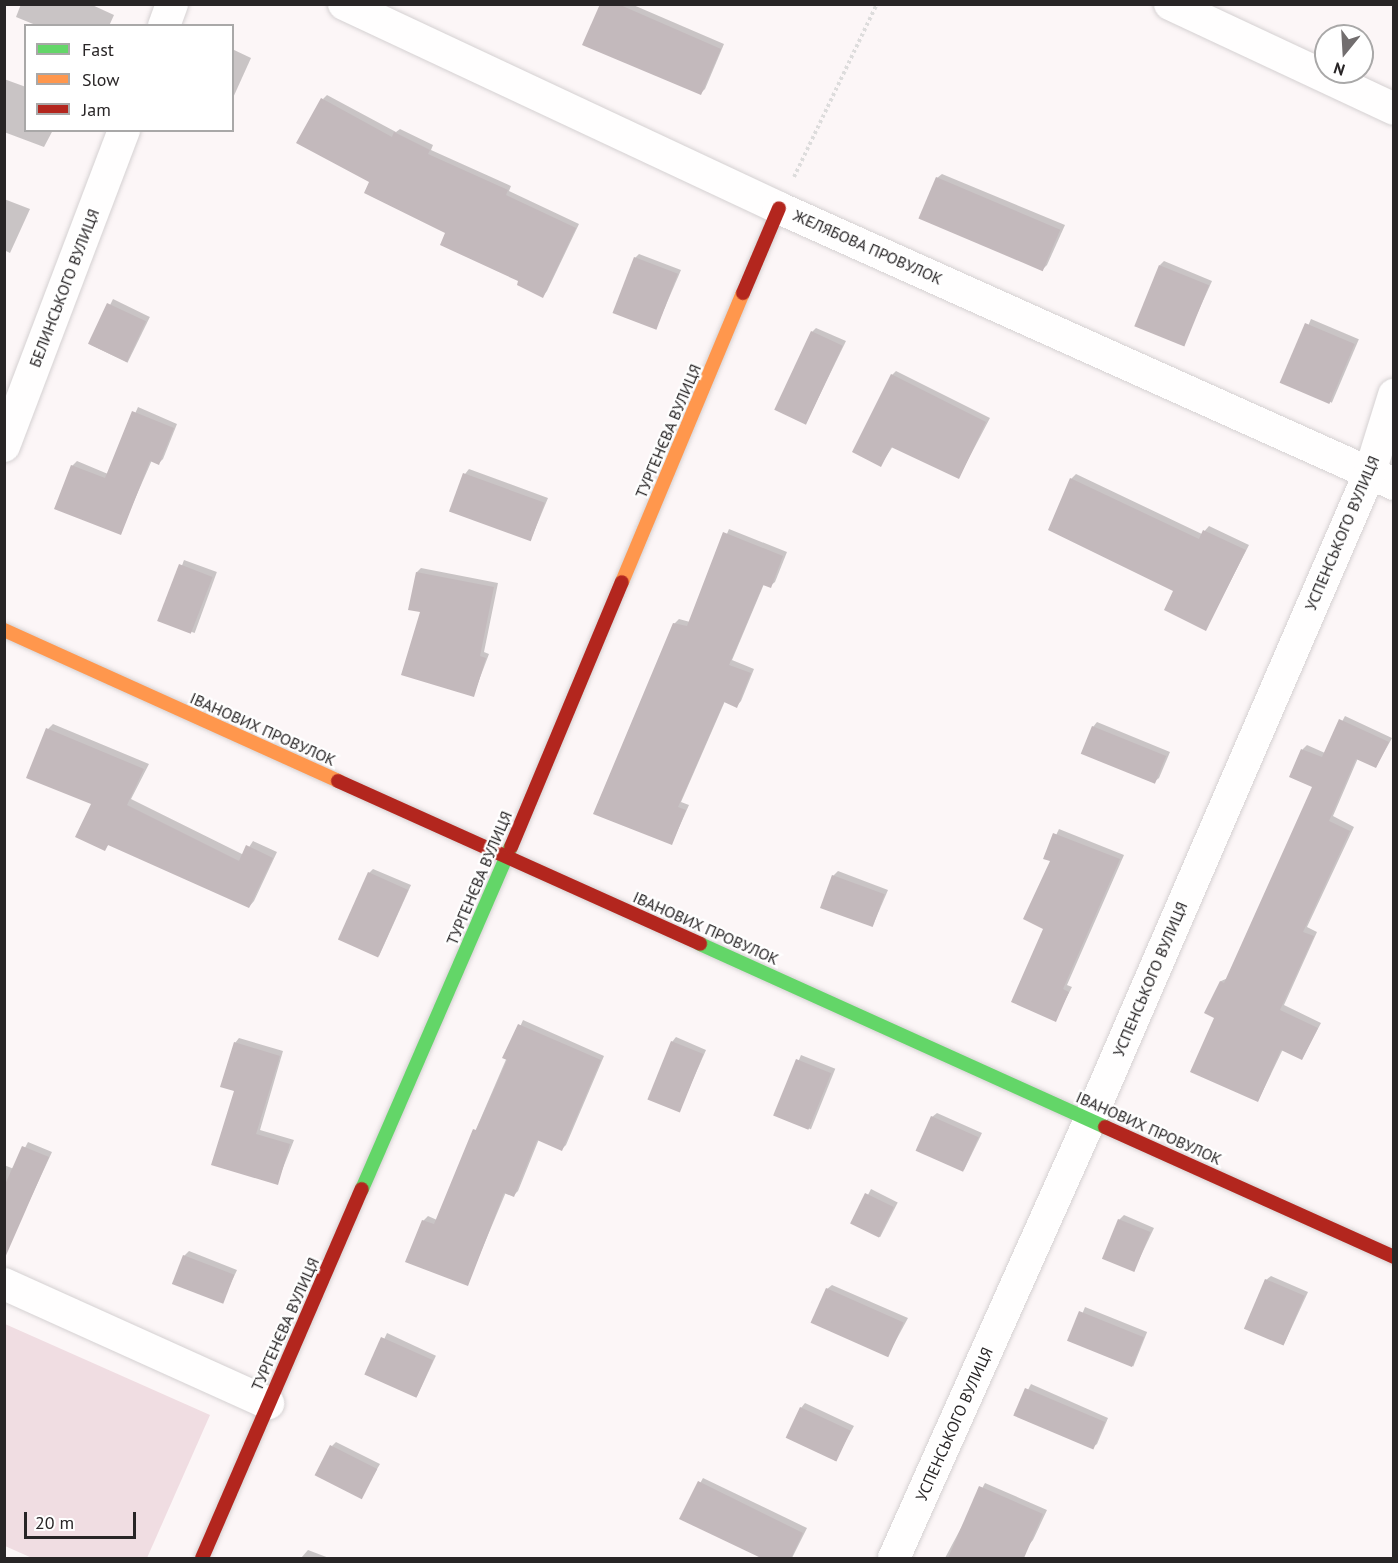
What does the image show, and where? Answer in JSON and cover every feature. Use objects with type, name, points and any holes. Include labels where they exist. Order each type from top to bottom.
[{"type":"street","points":[[165,24],[172,4]]},
{"type":"street","name":"ЖЕЛЯБОВА ПРОВУЛОК","points":[[344,4],[779,208],[1382,478]]},
{"type":"street","points":[[1170,4],[1394,109]]},
{"type":"street","name":"БЕЛИНСЬКОГО ВУЛИЦЯ","points":[[4,446],[123,132]]},
{"type":"street","name":"ТУРГЕНЄВА ВУЛИЦЯ","points":[[202,1558],[507,856],[779,208]]},
{"type":"street","name":"УСПЕНСЬКОГО ВУЛИЦЯ","points":[[894,1558],[1090,1119],[1382,478],[1394,395]]},
{"type":"street","name":"ІВАНОВИХ ПРОВУЛОК","points":[[4,630],[1394,1257]]},
{"type":"street","points":[[4,1284],[268,1403]]},
{"type":"path","points":[[779,208],[877,4]]},
{"type":"shaded area","points":[[5,1324],[210,1415],[147,1558],[32,1558],[5,1546]]},
{"type":"building","points":[[600,4],[618,4],[721,49],[701,95],[582,45]]},
{"type":"building","points":[[321,98],[392,137],[394,132],[430,150],[428,154],[508,190],[506,195],[576,228],[543,298],[517,285],[518,281],[440,245],[445,233],[364,193],[369,182],[296,143]]},
{"type":"building","points":[[936,177],[1060,230],[1043,271],[918,218]]},
{"type":"building","points":[[634,257],[678,274],[656,330],[612,313]]},
{"type":"building","points":[[1159,265],[1209,285],[1184,346],[1134,326]]},
{"type":"building","points":[[107,303],[146,321],[127,362],[88,344]]},
{"type":"building","points":[[1305,323],[1355,344],[1329,404],[1280,383]]},
{"type":"building","points":[[811,331],[843,346],[806,425],[774,410]]},
{"type":"building","points":[[891,374],[986,422],[959,479],[891,447],[881,467],[852,452]]},
{"type":"building","points":[[132,411],[174,428],[159,465],[150,461],[121,535],[54,509],[71,465],[105,478]]},
{"type":"building","points":[[463,473],[545,503],[531,541],[449,512]]},
{"type":"building","points":[[1070,478],[1199,539],[1203,530],[1246,550],[1206,631],[1164,610],[1173,591],[1048,530]]},
{"type":"building","points":[[723,532],[783,556],[771,588],[763,585],[729,665],[751,673],[737,708],[724,702],[678,807],[686,810],[672,845],[593,814],[673,623],[687,626]]},
{"type":"building","points":[[179,564],[213,577],[191,634],[157,621]]},
{"type":"building","points":[[416,572],[494,587],[480,656],[486,658],[474,697],[401,675],[420,612],[408,610]]},
{"type":"building","points":[[1339,719],[1389,742],[1376,768],[1356,759],[1329,821],[1350,831],[1303,932],[1314,936],[1280,1010],[1318,1028],[1302,1060],[1281,1050],[1258,1102],[1190,1072],[1214,1018],[1204,1013],[1220,981],[1224,983],[1312,787],[1289,777],[1301,749],[1322,757]]},
{"type":"building","points":[[1092,726],[1166,756],[1155,784],[1081,754]]},
{"type":"building","points":[[46,728],[144,769],[127,805],[239,861],[246,845],[273,858],[249,908],[108,845],[105,851],[75,837],[91,804],[26,778]]},
{"type":"building","points":[[1053,833],[1120,859],[1063,989],[1069,992],[1056,1022],[1011,1002],[1043,929],[1023,919],[1050,861],[1043,859]]},
{"type":"building","points":[[368,872],[408,890],[378,957],[338,940]]},
{"type":"building","points":[[832,875],[885,894],[873,927],[820,908]]},
{"type":"building","points":[[518,1024],[601,1060],[562,1151],[537,1140],[514,1197],[504,1193],[468,1286],[405,1262],[422,1220],[434,1224],[473,1129],[476,1130],[507,1060],[502,1058]]},
{"type":"building","points":[[671,1041],[703,1054],[680,1113],[647,1099]]},
{"type":"building","points":[[234,1042],[280,1056],[256,1134],[290,1144],[278,1185],[211,1165],[234,1091],[220,1087]]},
{"type":"building","points":[[796,1059],[831,1073],[808,1130],[773,1116]]},
{"type":"building","points":[[931,1116],[979,1137],[963,1172],[916,1151]]},
{"type":"building","points":[[22,1146],[49,1157],[4,1260],[4,1187]]},
{"type":"building","points":[[865,1193],[894,1207],[879,1238],[850,1224]]},
{"type":"building","points":[[1118,1219],[1150,1232],[1134,1272],[1102,1259]]},
{"type":"building","points":[[183,1255],[234,1275],[223,1304],[172,1284]]},
{"type":"building","points":[[1265,1279],[1305,1296],[1283,1346],[1244,1329]]},
{"type":"building","points":[[826,1288],[904,1323],[888,1357],[811,1323]]},
{"type":"building","points":[[1079,1311],[1144,1337],[1132,1367],[1067,1341]]},
{"type":"building","points":[[381,1337],[433,1360],[416,1398],[364,1374]]},
{"type":"building","points":[[1025,1388],[1105,1422],[1093,1450],[1013,1416]]},
{"type":"building","points":[[800,1407],[851,1431],[836,1461],[786,1438]]},
{"type":"building","points":[[330,1445],[377,1469],[362,1499],[315,1475]]},
{"type":"building","points":[[698,1481],[803,1533],[791,1558],[761,1558],[679,1519]]},
{"type":"building","points":[[979,1486],[1043,1514],[1024,1558],[948,1558]]},
{"type":"traffic: fast","points":[[362,1189],[511,847]]},
{"type":"traffic: fast","points":[[700,944],[1105,1127]]},
{"type":"traffic: slow","points":[[622,582],[743,293]]},
{"type":"traffic: slow","points":[[4,630],[338,781]]},
{"type":"traffic: jam","points":[[743,293],[779,208]]},
{"type":"traffic: jam","points":[[511,847],[622,582]]},
{"type":"traffic: jam","points":[[338,781],[700,944]]},
{"type":"traffic: jam","points":[[1105,1127],[1394,1257]]},
{"type":"traffic: jam","points":[[202,1558],[362,1189]]}]
